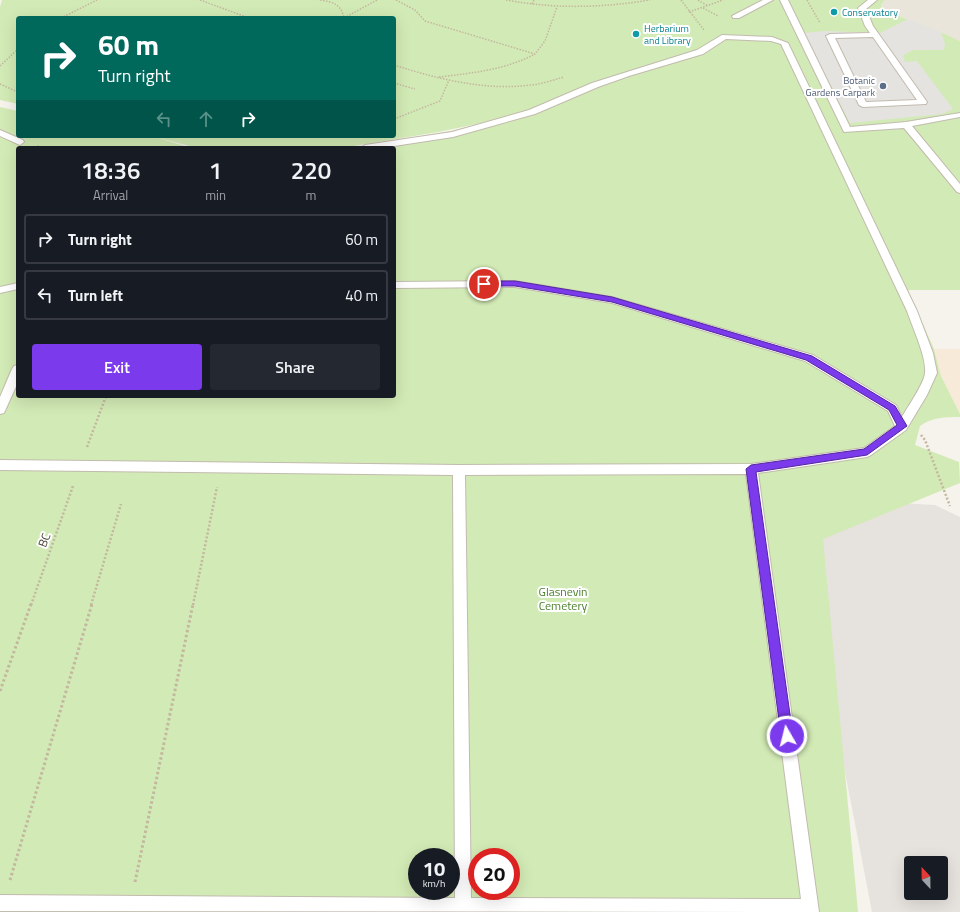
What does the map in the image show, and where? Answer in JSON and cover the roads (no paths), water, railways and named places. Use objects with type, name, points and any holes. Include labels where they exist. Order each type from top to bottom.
[{"type":"lane","points":[[736,16],[769,0]]},
{"type":"lane","points":[[784,0],[847,130],[906,125],[960,115]]},
{"type":"lane","points":[[873,0],[862,8],[869,26],[876,35],[923,102],[863,105],[830,36],[876,35]]},
{"type":"lane","points":[[0,465],[459,470],[751,469],[867,452],[902,426],[921,395],[931,373],[928,353],[912,310],[784,44],[772,39],[725,37],[700,52],[595,85],[532,112],[453,134],[378,146]]},
{"type":"lane","points":[[906,125],[960,190]]},
{"type":"lane","points":[[0,133],[20,142]]},
{"type":"lane","points":[[0,282],[16,282]]},
{"type":"lane","points":[[396,284],[515,284],[612,300],[809,358],[892,408],[902,426]]},
{"type":"lane","points":[[0,290],[16,286]]},
{"type":"lane","points":[[0,410],[16,374]]},
{"type":"lane","points":[[2,904],[463,906],[810,910],[751,469]]},
{"type":"lane","points":[[459,470],[463,906]]},
{"type":"place","name":"Conservatory","points":[[834,12]]},
{"type":"place","name":"Herbarium and Library","points":[[636,34]]},
{"type":"place","name":"Botanic Gardens Carpark","points":[[883,86]]},
{"type":"park label","name":"Glasnevin Cemetery","points":[[563,598]]}]
